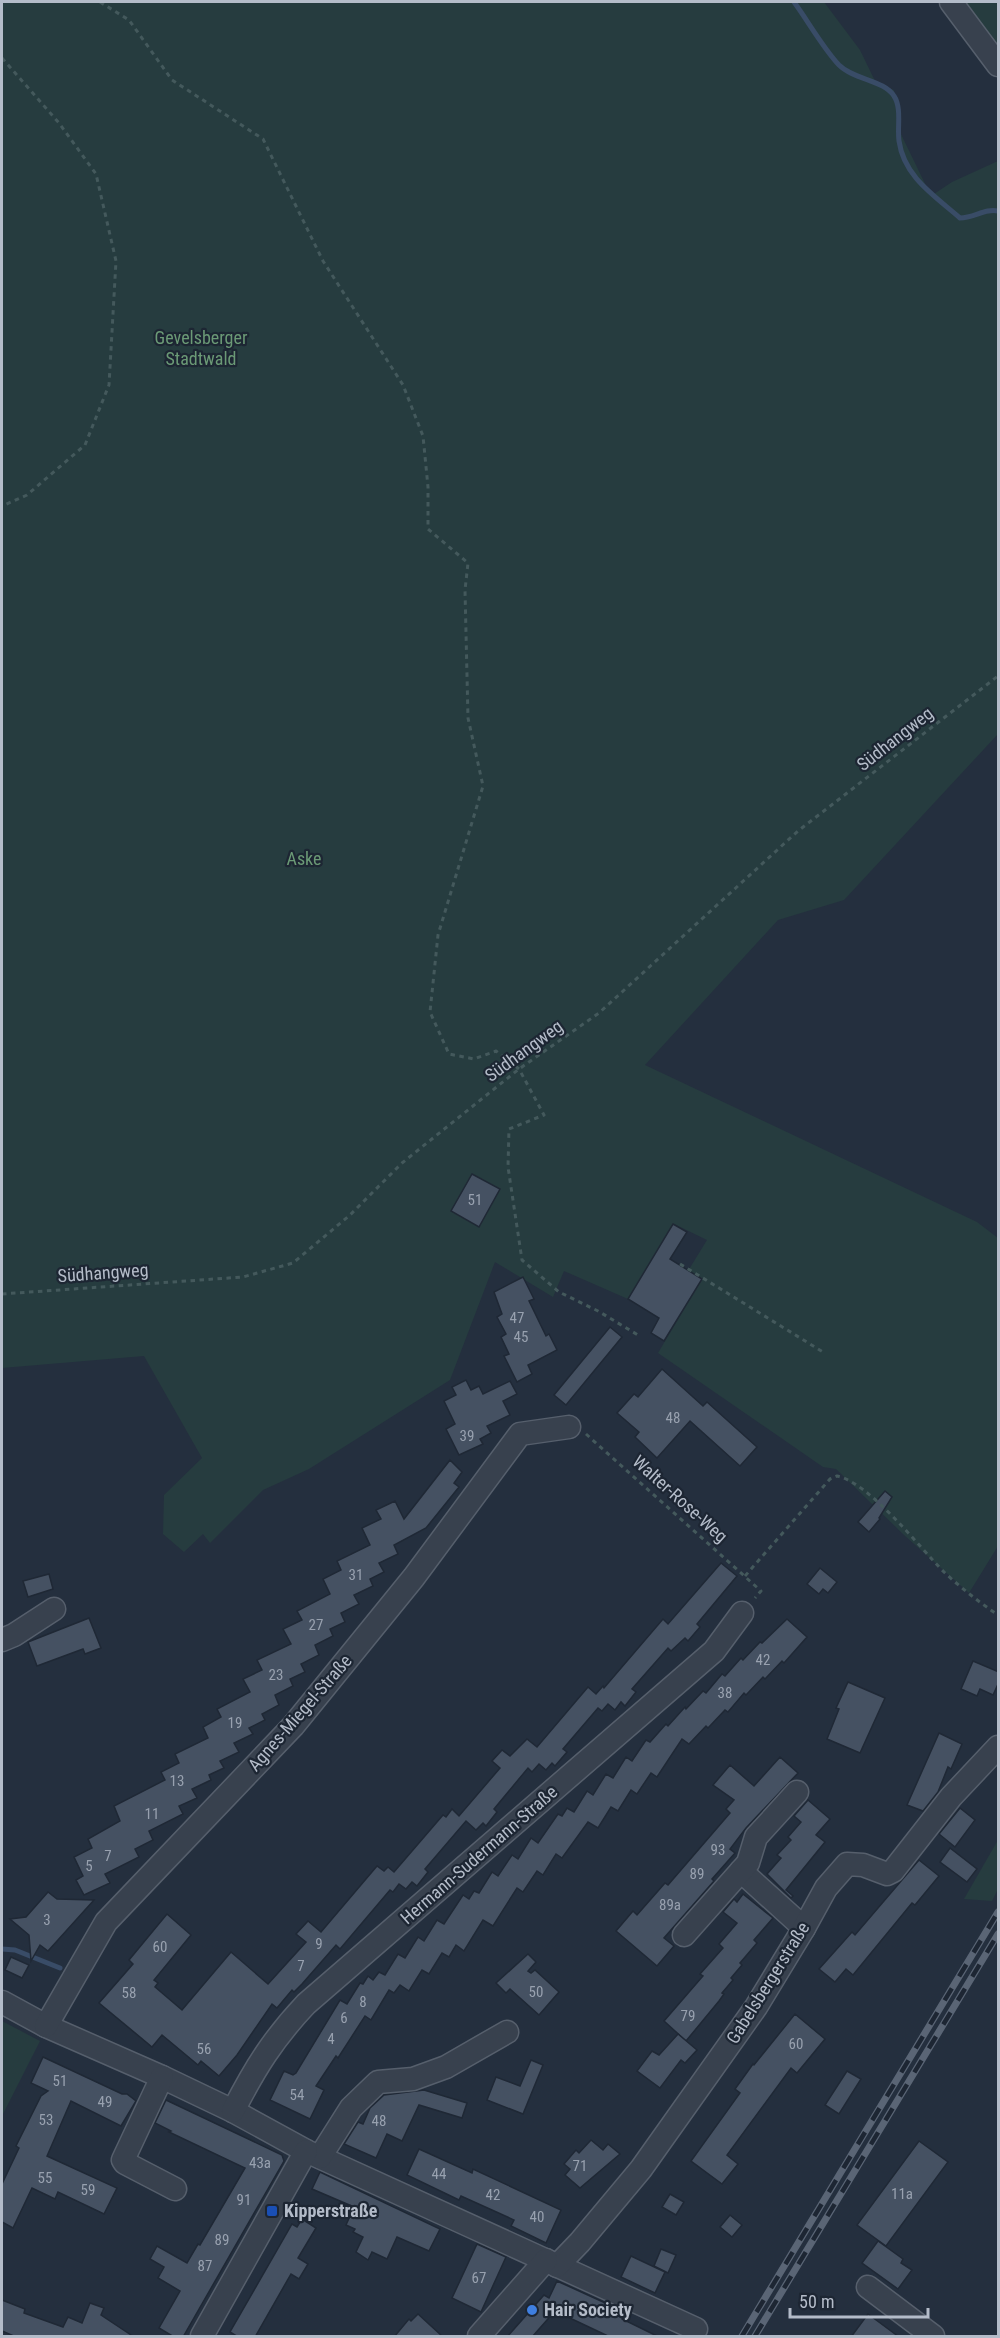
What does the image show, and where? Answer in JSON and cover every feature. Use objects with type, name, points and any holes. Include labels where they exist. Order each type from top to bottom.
[{"type":"street","points":[[951,2],[999,66]]},
{"type":"street","name":"Agnes-Miegel-Straße","points":[[46,2026],[106,1922],[293,1725],[414,1577],[520,1434],[576,1429]]},
{"type":"street","points":[[2,1641],[54,1609]]},
{"type":"street","name":"Hermann-Sudermann-Straße","points":[[233,2111],[255,2069],[281,2030],[306,2004],[714,1651],[742,1613]]},
{"type":"street","name":"Gabelsbergerstraße","points":[[479,2337],[551,2263],[580,2242],[641,2169],[756,2007],[826,1888],[847,1864],[862,1865],[887,1874],[893,1871],[951,1797],[999,1747]]},
{"type":"street","points":[[684,1935],[748,1863],[756,1837],[797,1792]]},
{"type":"street","points":[[741,1871],[804,1928]]},
{"type":"street","points":[[2,2002],[46,2026],[233,2111],[313,2154],[696,2330]]},
{"type":"street","points":[[202,2337],[313,2154],[351,2108],[378,2082],[413,2079],[446,2067],[507,2031]]},
{"type":"street","points":[[162,2077],[123,2160],[175,2189]]},
{"type":"street","points":[[868,2288],[933,2337]]},
{"type":"path","points":[[100,2],[129,20],[172,80],[263,139],[323,261],[403,385],[423,436],[428,487],[428,530],[468,563],[465,591],[468,718],[483,786],[438,935],[430,1012],[449,1054],[474,1059],[496,1051],[519,1069],[544,1116],[509,1129],[508,1167],[522,1260],[558,1292],[598,1311],[638,1335]]},
{"type":"path","points":[[2,57],[58,123],[96,174],[116,261],[109,385],[85,445],[27,495],[2,506]]},
{"type":"path","name":"Südhangweg","points":[[2,1294],[243,1277],[293,1263],[350,1215],[402,1163],[519,1069],[599,1013],[798,831],[999,676]]},
{"type":"path","points":[[680,1264],[822,1352]]},
{"type":"path","name":"Walter-Rose-Weg","points":[[576,1429],[759,1588]]},
{"type":"path","points":[[746,1576],[830,1479],[837,1476],[853,1483],[895,1517],[943,1571],[969,1595],[999,1615]]},
{"type":"green space","name":"Aske","points":[[2,2],[824,2],[860,50],[876,83],[894,90],[898,128],[931,196],[952,182],[998,161],[998,734],[844,900],[778,920],[645,1065],[977,1222],[998,1238],[998,1546],[969,1593],[904,1535],[836,1469],[823,1467],[658,1353],[702,1279],[688,1271],[707,1240],[674,1224],[628,1299],[564,1271],[553,1297],[495,1262],[450,1380],[309,1469],[263,1490],[210,1543],[203,1534],[184,1552],[163,1534],[164,1495],[202,1458],[144,1356],[2,1368]]},
{"type":"green space","points":[[965,2],[998,2],[998,47]]},
{"type":"green space","points":[[998,1840],[998,1889],[992,1901],[964,1899]]},
{"type":"green space","points":[[2,2021],[40,2041],[2,2116]]},
{"type":"building","points":[[472,1174],[500,1189],[479,1227],[451,1211]]},
{"type":"building","points":[[673,1224],[687,1232],[670,1259],[702,1279],[664,1341],[651,1333],[659,1318],[628,1299]]},
{"type":"building","points":[[523,1277],[534,1299],[529,1301],[546,1336],[549,1334],[557,1350],[528,1365],[532,1374],[517,1382],[504,1356],[509,1354],[501,1337],[506,1334],[497,1317],[502,1314],[494,1292]]},
{"type":"building","points":[[610,1327],[622,1337],[566,1405],[554,1395]]},
{"type":"building","points":[[662,1369],[703,1406],[707,1402],[757,1447],[740,1466],[690,1421],[657,1458],[635,1437],[639,1432],[617,1413],[634,1394],[638,1397]]},
{"type":"building","points":[[466,1380],[471,1390],[479,1386],[483,1394],[510,1381],[517,1394],[503,1401],[510,1415],[487,1426],[491,1433],[480,1439],[483,1444],[459,1455],[446,1429],[455,1424],[444,1401],[456,1395],[452,1387]]},
{"type":"building","points":[[450,1460],[462,1472],[454,1483],[459,1487],[426,1528],[394,1545],[398,1554],[379,1563],[384,1572],[370,1579],[373,1586],[354,1595],[359,1604],[341,1613],[345,1622],[330,1629],[333,1636],[315,1645],[319,1655],[301,1664],[305,1672],[290,1679],[293,1686],[275,1695],[279,1705],[262,1714],[265,1720],[249,1728],[253,1734],[234,1743],[239,1752],[220,1761],[224,1768],[209,1775],[211,1780],[192,1789],[197,1798],[179,1806],[183,1814],[149,1831],[153,1840],[135,1849],[139,1857],[105,1874],[110,1883],[84,1895],[76,1880],[83,1876],[74,1857],[92,1848],[88,1839],[120,1821],[114,1806],[165,1780],[161,1772],[179,1763],[175,1754],[208,1738],[203,1727],[221,1717],[217,1709],[250,1692],[243,1679],[262,1670],[257,1660],[291,1644],[283,1629],[302,1620],[297,1611],[330,1594],[323,1579],[341,1570],[337,1561],[370,1545],[362,1528],[381,1519],[376,1510],[395,1501],[404,1519]]},
{"type":"building","points":[[885,1491],[892,1497],[880,1519],[869,1532],[858,1522]]},
{"type":"building","points":[[721,1563],[737,1576],[697,1624],[700,1627],[688,1641],[685,1638],[671,1651],[668,1648],[632,1689],[636,1692],[625,1706],[621,1702],[615,1710],[608,1704],[602,1711],[598,1708],[563,1749],[567,1752],[555,1766],[552,1763],[546,1770],[539,1764],[532,1772],[528,1768],[494,1809],[497,1812],[486,1826],[483,1823],[476,1830],[466,1821],[425,1869],[428,1872],[417,1886],[412,1882],[406,1889],[399,1884],[393,1892],[390,1890],[340,1949],[336,1945],[302,1984],[294,1992],[292,1990],[277,2008],[272,2004],[237,2055],[219,2076],[201,2061],[198,2065],[162,2035],[152,2047],[99,2003],[133,1964],[129,1960],[167,1914],[191,1935],[154,1980],[158,1983],[155,1987],[182,2010],[231,1952],[268,1984],[306,1942],[296,1934],[308,1921],[321,1932],[377,1866],[384,1871],[388,1867],[394,1872],[443,1815],[446,1817],[452,1809],[459,1816],[500,1768],[492,1761],[502,1750],[510,1756],[527,1739],[537,1747],[588,1687],[596,1694],[603,1686],[604,1688],[663,1619],[668,1624]]},
{"type":"building","points":[[820,1568],[837,1582],[828,1593],[823,1589],[819,1594],[807,1584]]},
{"type":"building","points":[[49,1574],[53,1589],[28,1597],[23,1581]]},
{"type":"building","points":[[89,1618],[101,1648],[85,1654],[83,1649],[37,1666],[28,1642]]},
{"type":"building","points":[[787,1619],[807,1637],[784,1663],[782,1661],[765,1679],[763,1677],[746,1695],[744,1693],[728,1712],[725,1710],[689,1744],[682,1739],[657,1777],[651,1773],[637,1794],[631,1790],[618,1811],[611,1807],[598,1828],[588,1822],[562,1858],[556,1854],[543,1875],[537,1871],[523,1892],[517,1888],[493,1926],[483,1920],[464,1951],[456,1945],[449,1957],[442,1953],[429,1974],[422,1970],[409,1991],[400,1985],[394,1993],[389,1990],[371,2020],[365,2016],[338,2058],[336,2056],[316,2086],[324,2090],[310,2119],[270,2100],[284,2071],[293,2075],[296,2073],[340,2000],[347,2004],[360,1983],[363,1984],[368,1976],[373,1980],[379,1972],[385,1975],[398,1954],[405,1958],[418,1937],[424,1941],[437,1920],[444,1924],[463,1895],[469,1899],[474,1891],[479,1893],[492,1872],[498,1876],[512,1855],[518,1859],[531,1838],[538,1843],[558,1814],[562,1816],[567,1808],[574,1812],[587,1791],[593,1795],[606,1774],[613,1778],[626,1757],[632,1761],[646,1740],[650,1742],[666,1724],[668,1726],[685,1707],[686,1709],[703,1691],[706,1693],[722,1674],[725,1676],[741,1658],[743,1660]]},
{"type":"building","points":[[973,1661],[999,1672],[999,1682],[993,1695],[980,1689],[977,1696],[961,1689]]},
{"type":"building","points":[[848,1682],[885,1698],[860,1753],[827,1739],[839,1709],[836,1708]]},
{"type":"building","points":[[939,1733],[962,1744],[951,1769],[948,1767],[938,1792],[923,1811],[907,1805]]},
{"type":"building","points":[[780,1757],[798,1773],[746,1828],[730,1849],[735,1853],[712,1879],[714,1881],[664,1938],[674,1946],[657,1966],[616,1931],[633,1911],[637,1915],[665,1883],[668,1885],[730,1813],[726,1809],[734,1800],[713,1785],[730,1765],[754,1786]]},
{"type":"building","points":[[808,1800],[830,1819],[816,1835],[825,1842],[786,1890],[793,1896],[791,1898],[767,1874],[781,1858],[777,1855],[791,1840],[788,1837],[801,1822],[794,1816]]},
{"type":"building","points":[[960,1808],[975,1820],[955,1847],[939,1834]]},
{"type":"building","points":[[950,1848],[977,1869],[967,1882],[940,1862]]},
{"type":"building","points":[[919,1860],[939,1876],[915,1905],[912,1903],[853,1975],[846,1969],[835,1982],[819,1969],[852,1932],[855,1935]]},
{"type":"building","points":[[48,1892],[57,1899],[94,1900],[48,1951],[40,1945],[31,1961],[29,1935],[10,1919],[26,1917]]},
{"type":"building","points":[[743,1894],[773,1918],[754,1940],[757,1943],[740,1963],[742,1965],[731,1978],[733,1980],[722,1993],[724,1994],[686,2041],[664,2021],[703,1976],[700,1974],[723,1948],[719,1944],[737,1923],[723,1912],[734,1899],[737,1902]]},
{"type":"building","points":[[528,1954],[536,1962],[528,1971],[531,1973],[535,1970],[559,1992],[539,2015],[510,1989],[506,1993],[496,1983]]},
{"type":"building","points":[[11,1957],[29,1965],[22,1978],[5,1970]]},
{"type":"building","points":[[795,2014],[825,2039],[797,2073],[791,2068],[727,2155],[738,2164],[722,2184],[691,2161],[740,2093],[735,2089]]},
{"type":"building","points":[[678,2034],[697,2050],[685,2063],[681,2060],[660,2088],[637,2071],[652,2051],[659,2055]]},
{"type":"building","points":[[43,2057],[122,2094],[127,2094],[136,2101],[121,2126],[71,2101],[47,2156],[117,2188],[104,2214],[58,2192],[55,2199],[32,2188],[13,2228],[2,2222],[2,2184],[19,2148],[16,2146],[41,2096],[48,2091],[31,2083]]},
{"type":"building","points":[[531,2060],[543,2065],[523,2114],[487,2100],[496,2077],[520,2086]]},
{"type":"building","points":[[847,2071],[861,2079],[839,2114],[825,2105]]},
{"type":"building","points":[[424,2090],[467,2103],[462,2118],[419,2105],[402,2141],[387,2134],[376,2158],[344,2144],[358,2122],[363,2124],[370,2108],[384,2095]]},
{"type":"building","points":[[166,2100],[282,2155],[284,2161],[183,2337],[174,2337],[159,2328],[180,2291],[158,2278],[164,2267],[150,2259],[157,2246],[187,2263],[245,2168],[155,2123]]},
{"type":"building","points":[[591,2140],[603,2150],[608,2144],[620,2154],[580,2188],[565,2175],[570,2169],[564,2164],[576,2150],[579,2153]]},
{"type":"building","points":[[919,2141],[948,2162],[886,2246],[857,2225]]},
{"type":"building","points":[[419,2149],[472,2173],[473,2169],[561,2210],[546,2243],[511,2226],[514,2220],[461,2196],[459,2200],[407,2175]]},
{"type":"building","points":[[320,2172],[440,2229],[429,2251],[397,2237],[387,2259],[372,2252],[368,2260],[356,2252],[363,2237],[353,2232],[355,2229],[346,2225],[354,2207],[312,2189]]},
{"type":"building","points":[[670,2194],[684,2202],[676,2215],[662,2207]]},
{"type":"building","points":[[730,2215],[742,2225],[732,2237],[720,2227]]},
{"type":"building","points":[[302,2219],[316,2228],[298,2258],[308,2264],[299,2279],[291,2274],[255,2337],[238,2337],[230,2332],[292,2224],[297,2227]]},
{"type":"building","points":[[878,2241],[903,2259],[901,2263],[912,2270],[898,2289],[862,2263]]},
{"type":"building","points":[[477,2244],[506,2257],[481,2312],[452,2298]]},
{"type":"building","points":[[661,2249],[676,2255],[668,2273],[654,2266]]},
{"type":"building","points":[[631,2256],[665,2272],[655,2293],[621,2277]]},
{"type":"building","points":[[557,2281],[625,2312],[622,2319],[659,2337],[610,2337],[555,2311],[532,2337],[507,2337],[544,2295],[549,2298]]},
{"type":"building","points":[[2,2300],[25,2309],[24,2313],[63,2327],[68,2317],[82,2323],[90,2303],[104,2308],[101,2315],[134,2337],[16,2337],[2,2331]]},
{"type":"building","points":[[418,2314],[443,2337],[394,2337],[409,2319],[411,2321]]},
{"type":"building","points":[[868,2314],[899,2337],[851,2337]]},
{"type":"waterway","points":[[794,2],[821,43],[839,65],[883,87],[894,96],[898,106],[899,141],[902,154],[922,185],[960,218],[993,210],[998,211]]},
{"type":"waterway","points":[[2,1949],[15,1950],[60,1968]]},
{"type":"railway","points":[[742,2336],[998,1912]]},
{"type":"railway","points":[[755,2336],[998,1934]]},
{"type":"place","name":"Kipperstraße","points":[[272,2211]]},
{"type":"place","name":"Hair Society","points":[[532,2310]]},
{"type":"park label","name":"Gevelsberger Stadtwald","points":[[201,348]]}]
